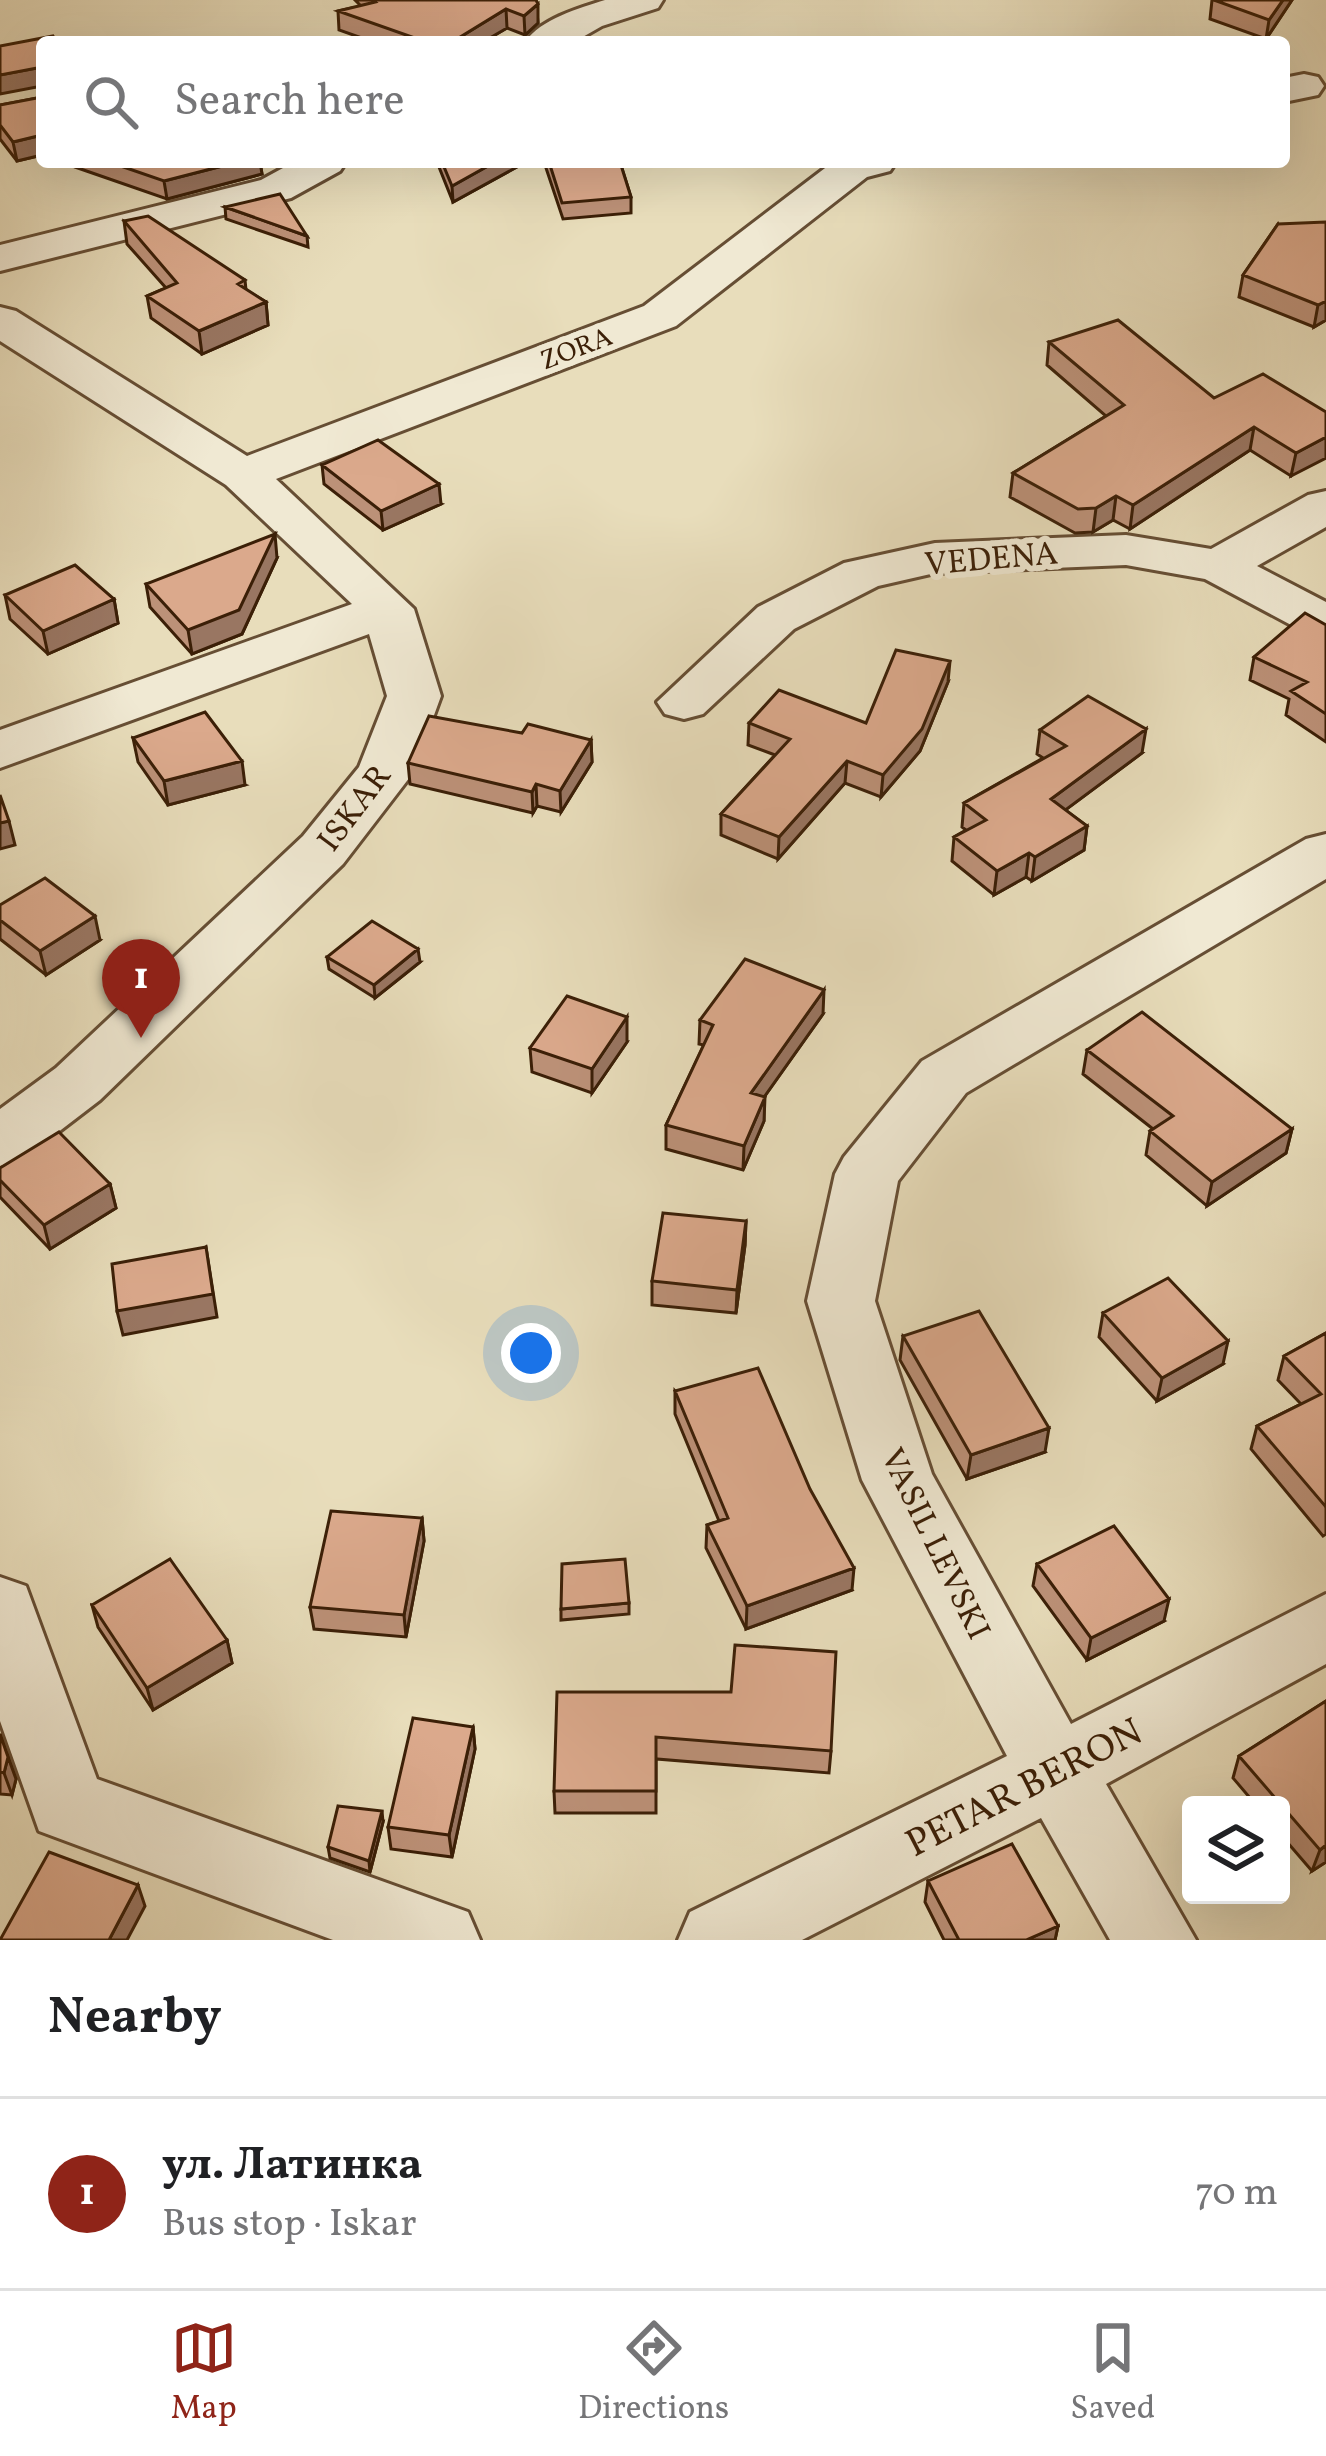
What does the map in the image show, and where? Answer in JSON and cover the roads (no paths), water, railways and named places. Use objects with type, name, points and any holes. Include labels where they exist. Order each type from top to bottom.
[{"type":"street","points":[[555,36],[588,18],[644,0]]},
{"type":"street","points":[[0,258],[277,189],[315,168]]},
{"type":"street","name":"ZORA","points":[[243,475],[660,316],[852,168]]},
{"type":"street","points":[[0,321],[243,475],[388,609],[8,739]]},
{"type":"street","points":[[1219,566],[1326,506]]},
{"type":"street","name":"VEDENA","points":[[684,702],[776,618],[862,574],[935,558],[1036,550],[1126,550],[1219,566],[1326,623]]},
{"type":"street","name":"ISKAR","points":[[0,1142],[78,1084],[323,850],[385,773],[414,696],[388,609]]},
{"type":"street","name":"VASIL LEVSKI","points":[[1155,1940],[1056,1771],[898,1480],[841,1301],[867,1174],[944,1077],[1326,854]]},
{"type":"street","points":[[0,1609],[67,1805],[439,1940]]},
{"type":"street","name":"PETAR BERON","points":[[719,1940],[1056,1771],[1326,1627]]},
{"type":"place","name":"ул. Латинка","points":[[141,1038]]}]
